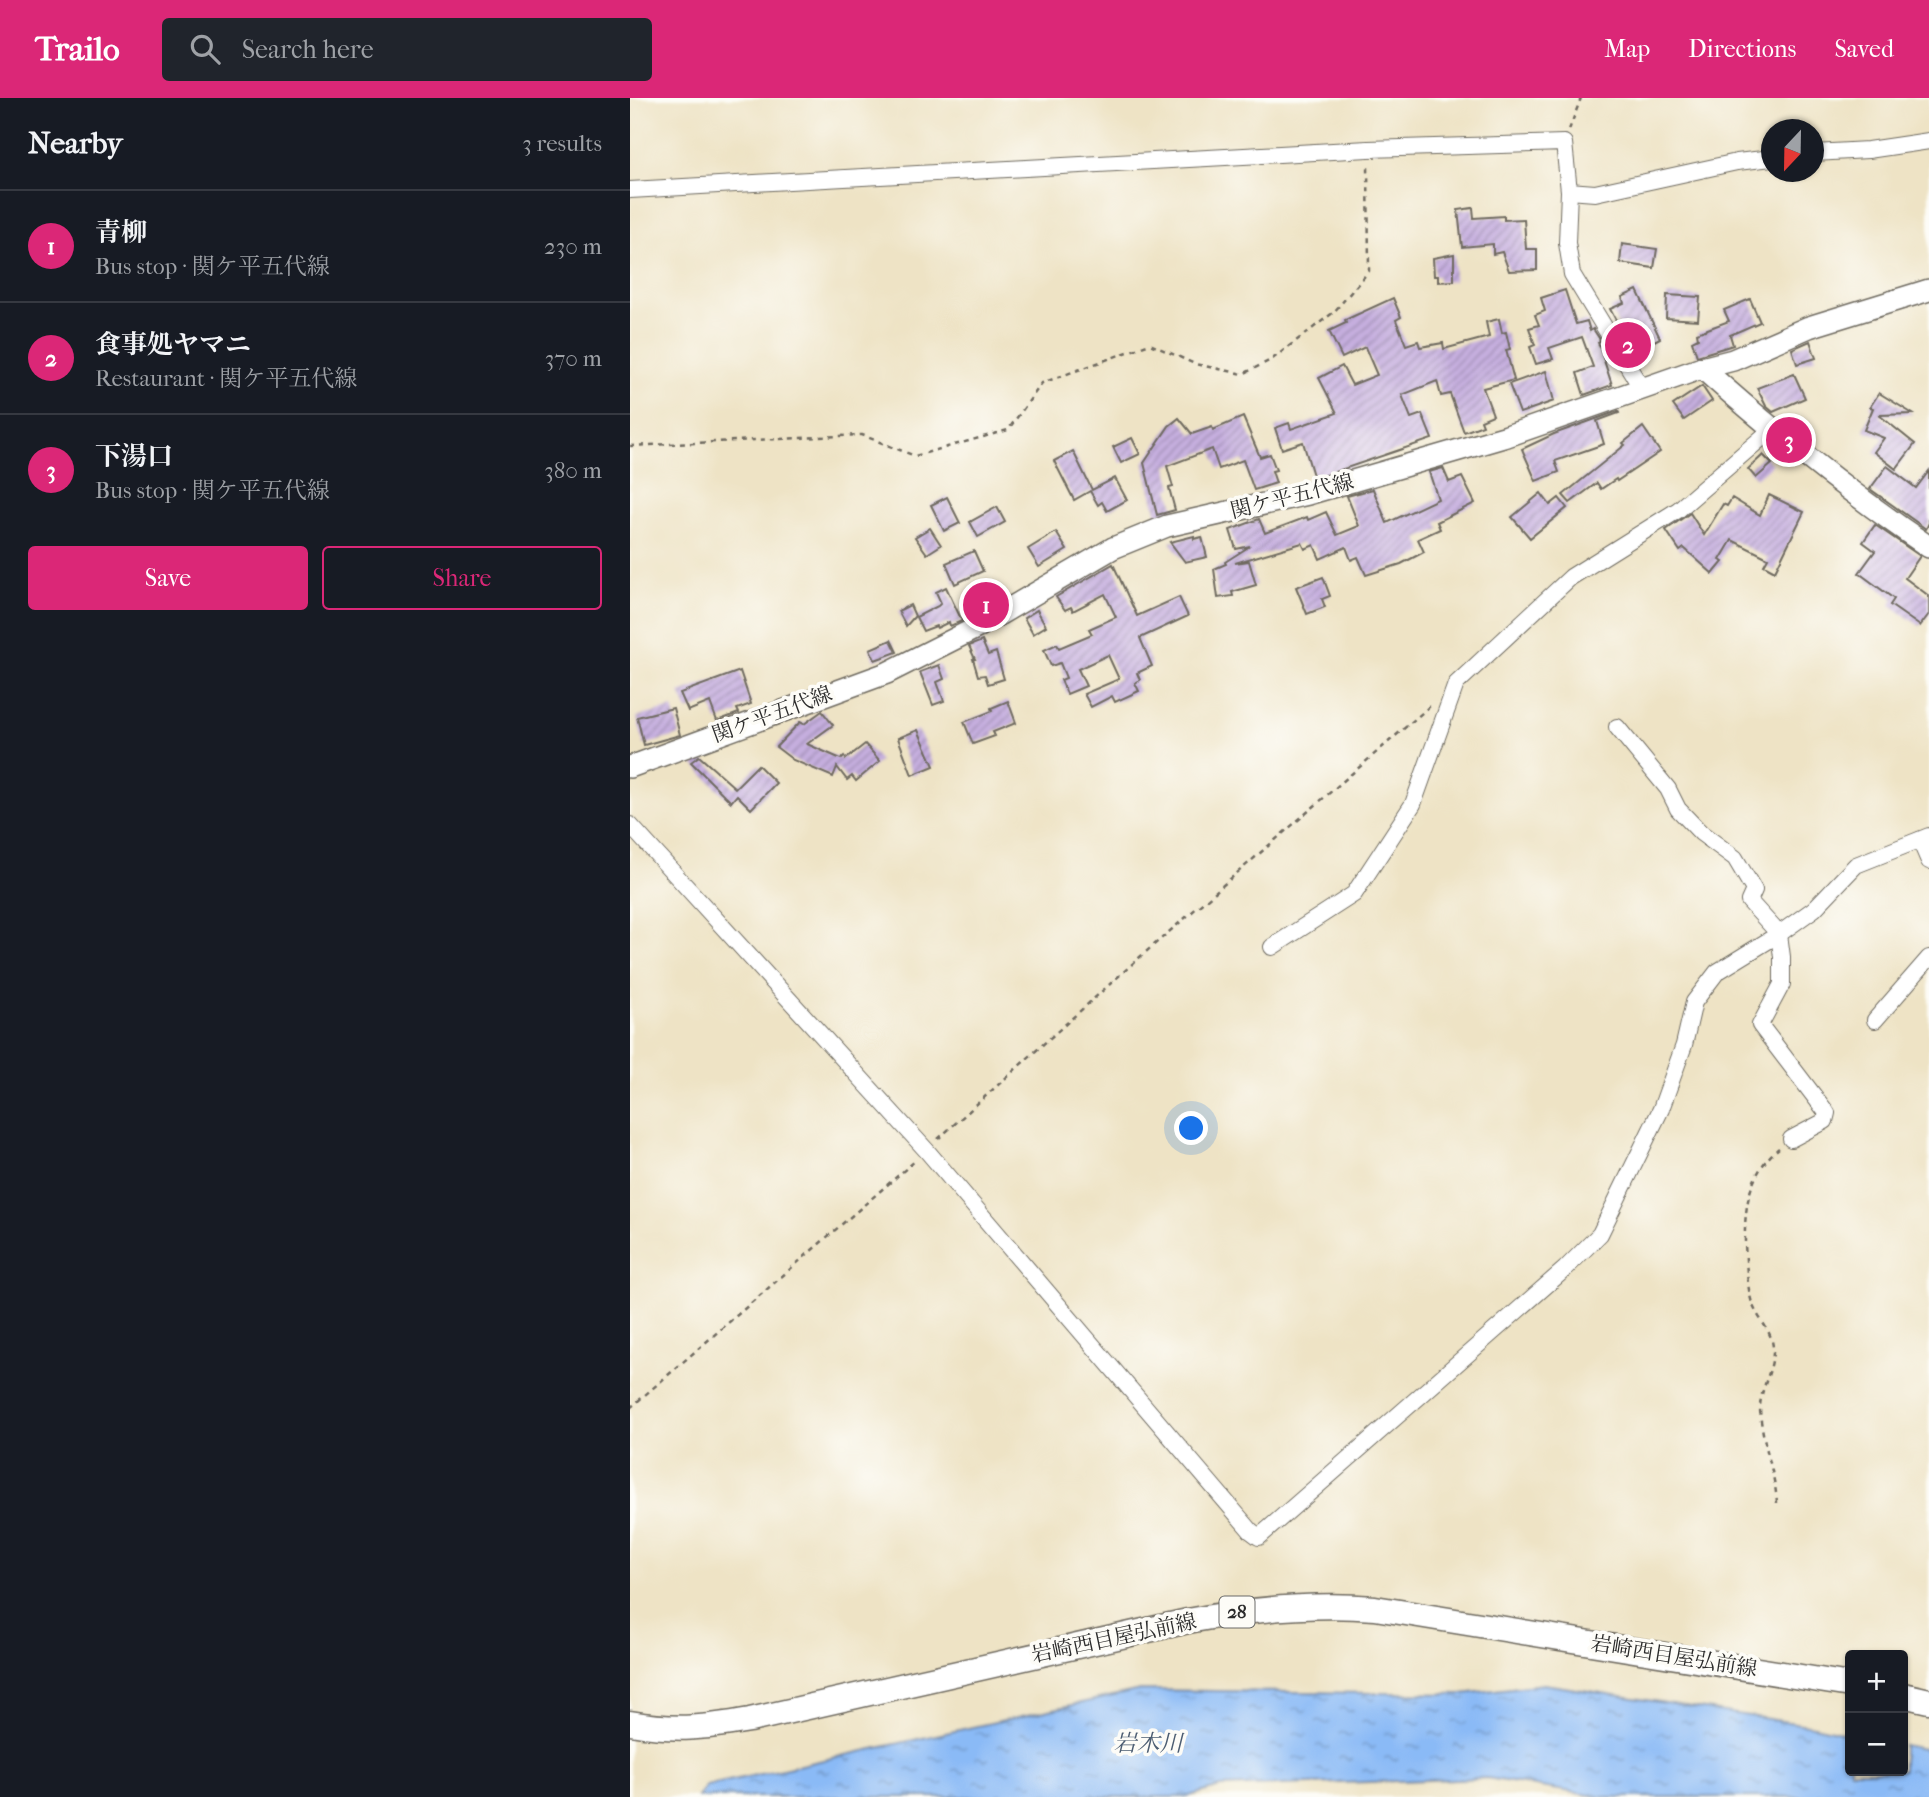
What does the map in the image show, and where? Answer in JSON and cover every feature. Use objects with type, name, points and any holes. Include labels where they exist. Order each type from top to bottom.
[{"type":"main road","name":"関ケ平五代線","points":[[630,767],[887,673],[978,627],[1113,548],[1167,526],[1335,486],[1507,436],[1702,368],[1733,360],[1809,327],[1929,290]]},
{"type":"main road","points":[[1702,368],[1772,429],[1876,512],[1928,545]]},
{"type":"main road","name":"岩崎西目屋弘前線","points":[[630,1723],[679,1729],[714,1727],[1188,1621],[1234,1612],[1306,1605],[1375,1608],[1845,1684]]},
{"type":"main road","points":[[1908,1696],[1929,1701]]},
{"type":"street","points":[[1824,152],[1868,150],[1929,141]]},
{"type":"street","points":[[630,190],[1368,149],[1564,143],[1569,191],[1567,243],[1572,274],[1642,389]]},
{"type":"street","points":[[1569,191],[1595,193],[1761,159]]},
{"type":"street","points":[[1272,947],[1354,894],[1413,804],[1456,684],[1571,577],[1678,510],[1772,429]]},
{"type":"street","points":[[1617,727],[1668,789],[1678,808],[1701,833],[1735,858],[1754,890],[1749,901],[1779,934],[1782,984],[1760,1025],[1827,1112],[1825,1121],[1791,1139]]},
{"type":"street","points":[[630,825],[927,1151],[1251,1531],[1259,1537],[1565,1269],[1600,1234],[1661,1109],[1684,1045],[1694,1002],[1717,972],[1814,909],[1856,865],[1925,838],[1929,861]]},
{"type":"street","points":[[1875,1020],[1929,958]]},
{"type":"path","points":[[1564,143],[1581,98]]},
{"type":"path","points":[[630,446],[862,435],[915,456],[1008,430],[1042,383],[1150,344],[1195,364],[1243,374],[1271,360],[1334,312],[1369,271],[1368,149]]},
{"type":"path","points":[[630,1408],[927,1151],[1140,957],[1456,684]]},
{"type":"path","points":[[1777,1503],[1776,1483],[1762,1433],[1760,1404],[1773,1351],[1771,1338],[1752,1304],[1746,1269],[1744,1227],[1748,1193],[1758,1173],[1774,1153],[1791,1139]]},
{"type":"water","name":"岩木川","points":[[1544,1684],[1814,1726],[1845,1733],[1845,1776],[1908,1776],[1908,1746],[1929,1750],[1929,1797],[1601,1797],[1487,1778],[1220,1787],[1186,1797],[698,1797],[706,1786],[1140,1690],[1462,1694]]},
{"type":"building","points":[[1473,208],[1474,218],[1504,216],[1504,220],[1524,219],[1526,249],[1537,249],[1537,270],[1509,271],[1502,252],[1493,254],[1493,244],[1462,247],[1458,210]]},
{"type":"building","points":[[1622,244],[1657,249],[1654,268],[1620,263]]},
{"type":"building","points":[[1454,254],[1454,281],[1438,282],[1438,276],[1434,276],[1433,258]]},
{"type":"building","points":[[1565,290],[1576,324],[1587,321],[1590,331],[1593,329],[1599,338],[1612,385],[1584,395],[1577,373],[1593,367],[1582,337],[1549,348],[1553,359],[1536,364],[1530,347],[1535,345],[1529,328],[1539,325],[1535,315],[1545,311],[1541,298]]},
{"type":"building","points":[[1637,290],[1660,338],[1633,352],[1610,309],[1624,303],[1622,297]]},
{"type":"building","points":[[1667,295],[1700,297],[1698,320],[1666,318]]},
{"type":"building","points":[[1393,298],[1401,317],[1396,320],[1406,345],[1418,341],[1420,347],[1443,343],[1444,349],[1489,337],[1486,322],[1499,319],[1502,333],[1506,332],[1510,349],[1506,350],[1514,380],[1483,388],[1493,415],[1481,420],[1483,425],[1464,432],[1450,394],[1441,396],[1437,381],[1402,395],[1411,418],[1422,414],[1432,439],[1314,479],[1303,442],[1282,449],[1275,428],[1289,423],[1291,429],[1337,413],[1319,378],[1342,366],[1352,385],[1377,375],[1365,347],[1342,358],[1329,331],[1346,323],[1345,320]]},
{"type":"building","points":[[1750,299],[1760,322],[1730,335],[1733,345],[1697,356],[1692,341],[1698,338],[1697,333],[1729,321],[1724,310]]},
{"type":"building","points":[[1810,341],[1816,358],[1797,364],[1792,349]]},
{"type":"building","points":[[1546,371],[1554,401],[1520,413],[1509,384]]},
{"type":"building","points":[[1794,374],[1805,398],[1773,412],[1766,406],[1757,388]]},
{"type":"building","points":[[1702,386],[1712,401],[1684,420],[1673,405]]},
{"type":"building","points":[[1879,393],[1913,414],[1879,415],[1915,444],[1896,469],[1874,452],[1884,438],[1864,430],[1873,408],[1870,407]]},
{"type":"building","points":[[1618,411],[1619,413],[1597,421],[1604,444],[1555,461],[1559,472],[1536,481],[1522,449],[1554,434]]},
{"type":"building","points":[[1243,417],[1260,457],[1270,454],[1276,470],[1272,471],[1276,483],[1254,490],[1243,460],[1219,469],[1212,449],[1167,466],[1173,487],[1169,488],[1175,510],[1157,515],[1144,463],[1169,426],[1179,418],[1192,434],[1212,427],[1213,430]]},
{"type":"building","points":[[1643,427],[1660,452],[1601,489],[1597,483],[1570,503],[1563,495]]},
{"type":"building","points":[[1132,438],[1140,454],[1121,463],[1113,447]]},
{"type":"building","points":[[1073,451],[1092,490],[1115,478],[1127,500],[1107,511],[1102,502],[1098,505],[1090,491],[1074,500],[1054,461]]},
{"type":"building","points":[[1763,455],[1772,464],[1756,478],[1748,469]]},
{"type":"building","points":[[1887,466],[1916,488],[1929,471],[1929,523],[1926,529],[1870,489]]},
{"type":"building","points":[[1443,468],[1449,482],[1462,477],[1475,503],[1437,522],[1440,529],[1418,539],[1424,552],[1401,564],[1366,575],[1358,557],[1351,560],[1346,547],[1320,559],[1314,545],[1305,549],[1302,543],[1235,563],[1249,561],[1256,585],[1232,592],[1233,596],[1218,598],[1214,569],[1226,564],[1225,562],[1250,546],[1236,549],[1230,530],[1259,519],[1265,533],[1326,512],[1337,535],[1359,526],[1347,496],[1373,489],[1387,523],[1438,499],[1429,472]]},
{"type":"building","points":[[1541,493],[1550,505],[1559,498],[1567,508],[1530,538],[1512,517]]},
{"type":"building","points":[[1769,495],[1804,512],[1775,571],[1764,565],[1768,558],[1732,540],[1720,560],[1723,562],[1713,574],[1684,548],[1680,551],[1666,530],[1690,513],[1704,535],[1723,504],[1727,506],[1732,498],[1760,515]]},
{"type":"building","points":[[947,497],[960,523],[944,531],[931,505]]},
{"type":"building","points":[[997,507],[1005,522],[978,537],[970,522]]},
{"type":"building","points":[[1875,525],[1920,556],[1905,578],[1929,596],[1929,614],[1920,626],[1890,605],[1894,599],[1859,573],[1875,551],[1863,542]]},
{"type":"building","points":[[930,528],[941,545],[927,554],[915,537]]},
{"type":"building","points":[[1056,532],[1067,550],[1039,567],[1028,549]]},
{"type":"building","points":[[1194,536],[1194,539],[1202,537],[1207,557],[1185,562],[1170,542]]},
{"type":"building","points":[[974,551],[983,571],[955,584],[946,563]]},
{"type":"building","points":[[1113,564],[1137,616],[1179,597],[1188,616],[1140,638],[1152,666],[1137,673],[1140,680],[1135,683],[1139,691],[1115,702],[1112,696],[1091,707],[1084,694],[1119,679],[1108,655],[1078,669],[1086,686],[1067,694],[1061,680],[1066,678],[1060,663],[1051,666],[1044,650],[1057,644],[1059,648],[1092,634],[1089,629],[1116,617],[1105,594],[1073,611],[1071,607],[1065,610],[1056,597]]},
{"type":"building","points":[[1323,577],[1330,596],[1322,599],[1325,607],[1307,614],[1296,587]]},
{"type":"building","points":[[946,587],[962,621],[950,626],[949,622],[923,631],[916,617],[941,603],[936,592]]},
{"type":"building","points":[[910,605],[915,616],[906,626],[898,611]]},
{"type":"building","points":[[1037,610],[1046,626],[1033,634],[1024,618]]},
{"type":"building","points":[[891,640],[897,652],[875,660],[870,649]]},
{"type":"building","points":[[982,641],[988,655],[996,652],[1004,679],[988,684],[985,675],[978,676],[969,646]]},
{"type":"building","points":[[939,665],[944,679],[937,682],[944,701],[933,705],[920,672]]},
{"type":"building","points":[[740,671],[751,704],[737,709],[739,713],[717,721],[710,702],[688,711],[680,693]]},
{"type":"building","points":[[1008,701],[1016,723],[993,732],[995,736],[973,744],[964,722],[992,711],[991,708]]},
{"type":"building","points":[[673,708],[680,735],[644,745],[637,717]]},
{"type":"building","points":[[822,711],[833,725],[807,744],[846,759],[865,744],[880,761],[856,781],[852,776],[847,780],[837,767],[833,777],[793,760],[776,747],[800,722],[804,724]]},
{"type":"building","points":[[918,730],[934,766],[912,775],[898,738]]},
{"type":"building","points":[[699,756],[735,788],[758,765],[776,783],[751,809],[737,795],[731,802],[691,762]]},
{"type":"place","name":"食事処ヤマニ","points":[[1628,345]]},
{"type":"place","name":"下湯口","points":[[1789,440]]},
{"type":"place","name":"青柳","points":[[986,605]]}]
